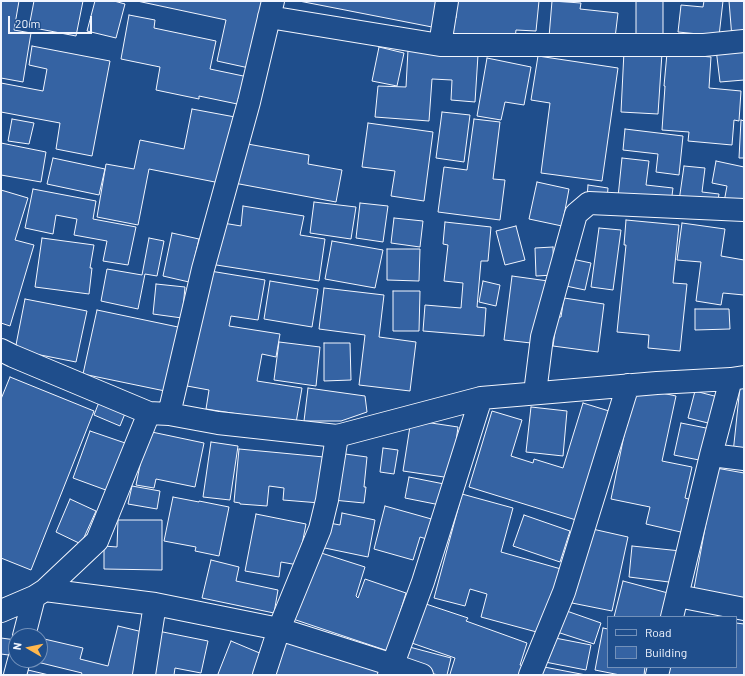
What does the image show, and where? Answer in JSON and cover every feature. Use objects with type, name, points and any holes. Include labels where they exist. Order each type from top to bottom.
[{"type":"street","points":[[440,46],[447,1]]},
{"type":"street","points":[[1,611],[39,594],[97,541],[159,413],[203,268],[249,102],[271,9],[440,46],[704,45],[744,41]]},
{"type":"street","points":[[535,393],[542,336],[576,214],[589,203],[744,210]]},
{"type":"street","points":[[1,350],[159,413],[218,423],[337,436],[481,398],[656,383],[737,378],[711,455],[672,616]]},
{"type":"street","points":[[530,675],[564,592],[628,386]]},
{"type":"street","points":[[391,670],[423,582],[481,398]]},
{"type":"street","points":[[264,675],[279,629],[320,529],[327,500],[337,436]]},
{"type":"street","points":[[711,455],[744,459]]},
{"type":"street","points":[[39,594],[155,604],[279,629],[391,670],[422,675]]},
{"type":"street","points":[[27,628],[39,594]]},
{"type":"street","points":[[678,596],[744,609]]},
{"type":"street","points":[[144,675],[155,604]]},
{"type":"building","points":[[1,1],[19,1],[14,30],[31,33],[23,82],[1,78]]},
{"type":"building","points":[[34,1],[83,1],[76,36],[29,27]]},
{"type":"building","points":[[95,1],[114,1],[125,4],[116,38],[87,31]]},
{"type":"building","points":[[137,1],[263,1],[249,68],[217,61],[226,20]]},
{"type":"building","points":[[299,1],[437,1],[432,27]]},
{"type":"building","points":[[457,1],[539,1],[536,31],[516,30],[515,39],[449,34],[450,17],[456,18]]},
{"type":"building","points":[[552,1],[581,3],[580,9],[618,13],[615,38],[549,37]]},
{"type":"building","points":[[636,1],[663,1],[663,37],[636,37]]},
{"type":"building","points":[[704,1],[723,1],[719,36],[678,32],[681,5],[703,7]]},
{"type":"building","points":[[729,1],[744,1],[744,37],[732,38]]},
{"type":"building","points":[[129,15],[155,20],[154,28],[216,41],[210,69],[248,77],[242,105],[199,96],[199,99],[156,90],[160,67],[121,59]]},
{"type":"building","points":[[32,46],[110,61],[92,156],[56,149],[60,123],[1,112],[1,83],[43,91],[47,69],[29,65]]},
{"type":"building","points":[[744,46],[744,80],[720,82],[716,49]]},
{"type":"building","points":[[379,47],[404,53],[397,86],[372,81]]},
{"type":"building","points":[[408,50],[478,55],[475,102],[451,100],[452,80],[432,79],[429,121],[375,117],[378,86],[406,87]]},
{"type":"building","points":[[624,51],[662,53],[658,114],[621,112]]},
{"type":"building","points":[[667,53],[711,57],[709,88],[741,91],[739,121],[734,120],[732,145],[688,141],[689,132],[662,130]]},
{"type":"building","points":[[538,56],[618,68],[602,181],[541,173],[550,103],[531,100]]},
{"type":"building","points":[[487,58],[531,67],[524,105],[505,102],[501,120],[477,116]]},
{"type":"building","points":[[192,109],[235,117],[220,183],[149,169],[138,225],[97,217],[106,164],[134,169],[140,140],[184,149]]},
{"type":"building","points":[[442,112],[470,115],[464,162],[436,158]]},
{"type":"building","points":[[12,119],[34,123],[29,144],[8,141]]},
{"type":"building","points":[[474,119],[500,122],[493,179],[505,180],[500,220],[438,212],[444,167],[467,170]]},
{"type":"building","points":[[741,120],[744,121],[744,158],[739,158]]},
{"type":"building","points":[[368,123],[433,132],[424,201],[391,196],[395,171],[362,167]]},
{"type":"building","points":[[625,129],[683,136],[679,175],[656,172],[658,154],[623,150]]},
{"type":"building","points":[[1,143],[46,152],[41,182],[1,175]]},
{"type":"building","points":[[242,143],[309,155],[308,164],[342,170],[336,202],[234,183]]},
{"type":"building","points":[[53,158],[105,169],[99,195],[47,184]]},
{"type":"building","points":[[622,158],[649,161],[646,185],[673,188],[671,203],[618,197]]},
{"type":"building","points":[[716,161],[744,167],[744,205],[724,202],[727,186],[712,183]]},
{"type":"building","points":[[684,166],[705,168],[702,192],[719,194],[717,206],[679,201]]},
{"type":"building","points":[[537,182],[569,189],[562,226],[529,219]]},
{"type":"building","points":[[588,185],[608,188],[607,200],[587,198]]},
{"type":"building","points":[[33,189],[96,201],[93,219],[136,227],[128,265],[103,261],[107,241],[74,235],[77,219],[56,215],[53,234],[25,228]]},
{"type":"building","points":[[1,190],[28,198],[15,240],[34,245],[10,326],[1,323]]},
{"type":"building","points":[[314,202],[356,207],[351,239],[310,233]]},
{"type":"building","points":[[360,203],[388,206],[383,242],[356,238]]},
{"type":"building","points":[[243,206],[304,216],[300,235],[325,239],[319,281],[210,264],[217,222],[241,226]]},
{"type":"building","points":[[394,218],[423,221],[420,247],[391,243]]},
{"type":"building","points":[[626,220],[679,225],[673,283],[687,284],[680,351],[648,348],[649,335],[617,332],[626,245],[624,245]]},
{"type":"building","points":[[445,222],[491,227],[488,261],[481,261],[477,307],[486,308],[484,336],[423,331],[425,305],[461,308],[463,283],[444,281],[448,245],[443,244]]},
{"type":"building","points":[[682,223],[725,229],[721,256],[744,260],[744,295],[723,293],[721,305],[696,301],[701,262],[677,260]]},
{"type":"building","points":[[516,226],[525,260],[505,265],[496,231]]},
{"type":"building","points":[[599,228],[621,230],[613,290],[591,287]]},
{"type":"building","points":[[172,233],[199,239],[189,282],[163,276]]},
{"type":"building","points":[[42,238],[94,245],[90,268],[92,268],[89,294],[35,287]]},
{"type":"building","points":[[149,238],[164,241],[157,276],[145,274],[138,309],[101,301],[107,269],[142,275]]},
{"type":"building","points":[[332,241],[383,250],[375,288],[325,279]]},
{"type":"building","points":[[553,247],[554,275],[536,276],[535,248]]},
{"type":"building","points":[[387,249],[420,249],[419,281],[387,280]]},
{"type":"building","points":[[572,259],[591,263],[585,290],[566,286]]},
{"type":"building","points":[[204,270],[265,280],[258,320],[231,316],[229,326],[280,334],[276,357],[262,354],[257,381],[302,388],[296,423],[206,409],[209,390],[187,386]]},
{"type":"building","points":[[512,276],[548,281],[540,344],[504,340]]},
{"type":"building","points":[[270,281],[318,289],[312,327],[264,319]]},
{"type":"building","points":[[483,281],[500,285],[496,306],[479,302]]},
{"type":"building","points":[[156,284],[185,287],[182,318],[153,314]]},
{"type":"building","points":[[324,288],[384,295],[379,337],[416,342],[410,391],[359,385],[365,335],[319,329]]},
{"type":"building","points":[[393,291],[420,291],[419,331],[393,331]]},
{"type":"building","points":[[564,298],[604,304],[598,352],[553,346],[557,317],[561,317]]},
{"type":"building","points":[[25,299],[87,311],[76,362],[15,350]]},
{"type":"building","points":[[695,309],[729,309],[730,329],[695,330]]},
{"type":"building","points":[[97,310],[178,327],[165,391],[83,374]]},
{"type":"building","points":[[279,342],[320,347],[316,386],[274,380]]},
{"type":"building","points":[[324,343],[350,343],[351,380],[324,381]]},
{"type":"building","points":[[10,377],[94,411],[31,570],[1,558],[1,399]]},
{"type":"building","points":[[634,387],[676,396],[662,461],[692,467],[685,498],[692,500],[685,533],[646,524],[650,507],[611,499]]},
{"type":"building","points":[[740,387],[744,387],[744,454],[733,453]]},
{"type":"building","points":[[308,388],[365,396],[367,412],[341,421],[304,421]]},
{"type":"building","points":[[695,391],[722,398],[716,425],[688,418]]},
{"type":"building","points":[[101,397],[128,406],[120,426],[94,415]]},
{"type":"building","points":[[583,403],[609,411],[576,520],[469,487],[492,411],[522,420],[511,456],[533,463],[534,459],[563,468]]},
{"type":"building","points":[[531,407],[567,411],[563,456],[526,452]]},
{"type":"building","points":[[411,420],[458,427],[451,478],[403,471]]},
{"type":"building","points":[[681,423],[711,429],[704,461],[674,455]]},
{"type":"building","points":[[90,431],[131,445],[114,493],[73,478]]},
{"type":"building","points":[[147,431],[204,443],[195,487],[156,479],[154,488],[136,485]]},
{"type":"building","points":[[211,442],[238,446],[230,500],[203,497]]},
{"type":"building","points":[[383,448],[398,450],[394,474],[380,472]]},
{"type":"building","points":[[239,449],[324,457],[320,503],[283,500],[284,488],[269,486],[267,506],[240,504],[234,502]]},
{"type":"building","points":[[338,453],[367,457],[364,503],[333,500]]},
{"type":"building","points":[[716,468],[744,473],[744,603],[693,594]]},
{"type":"building","points":[[409,477],[444,484],[440,505],[405,498]]},
{"type":"building","points":[[132,486],[160,491],[157,509],[128,504]]},
{"type":"building","points":[[462,494],[513,508],[501,552],[561,569],[544,634],[481,617],[487,594],[470,589],[465,606],[434,598]]},
{"type":"building","points":[[173,497],[229,507],[219,556],[195,551],[196,547],[164,541]]},
{"type":"building","points":[[70,499],[96,511],[81,544],[56,532]]},
{"type":"building","points":[[385,506],[435,520],[430,540],[420,537],[413,560],[374,549]]},
{"type":"building","points":[[342,513],[375,520],[368,557],[320,547],[324,522],[340,525]]},
{"type":"building","points":[[256,514],[306,524],[298,565],[281,562],[279,577],[245,571]]},
{"type":"building","points":[[524,515],[570,531],[560,562],[513,546]]},
{"type":"building","points":[[118,520],[162,520],[162,570],[104,569],[104,546],[117,547]]},
{"type":"building","points":[[588,528],[628,537],[612,611],[572,603]]},
{"type":"building","points":[[632,546],[681,551],[677,583],[629,577]]},
{"type":"building","points":[[315,551],[365,567],[356,596],[358,598],[365,579],[406,593],[388,651],[293,619]]},
{"type":"building","points":[[211,560],[239,567],[236,581],[278,590],[274,613],[202,598]]},
{"type":"building","points":[[623,581],[668,593],[662,616],[614,616]]},
{"type":"building","points":[[420,602],[468,618],[466,621],[527,643],[520,665],[529,668],[526,675],[450,674],[455,658],[406,641]]},
{"type":"building","points":[[561,609],[601,623],[594,644],[554,631]]},
{"type":"building","points":[[737,623],[744,624],[744,675],[667,675],[669,668],[737,668]]},
{"type":"building","points":[[118,626],[147,633],[138,675],[81,675],[82,673],[48,665],[48,640],[83,648],[80,659],[108,666]]},
{"type":"building","points":[[603,628],[607,629],[607,668],[645,668],[644,675],[620,675],[595,670]]},
{"type":"building","points":[[158,631],[208,641],[201,673],[175,668],[174,675],[149,675]]},
{"type":"building","points":[[281,636],[384,667],[381,675],[269,675]]},
{"type":"building","points":[[550,637],[591,645],[586,670],[545,662]]},
{"type":"building","points":[[1,638],[8,639],[8,655],[1,654]]},
{"type":"building","points":[[231,641],[262,654],[253,675],[218,674]]},
{"type":"building","points":[[402,645],[451,658],[447,675],[438,675],[397,664]]},
{"type":"building","points":[[539,666],[586,675],[538,675]]},
{"type":"building","points":[[28,670],[49,675],[27,675]]}]
